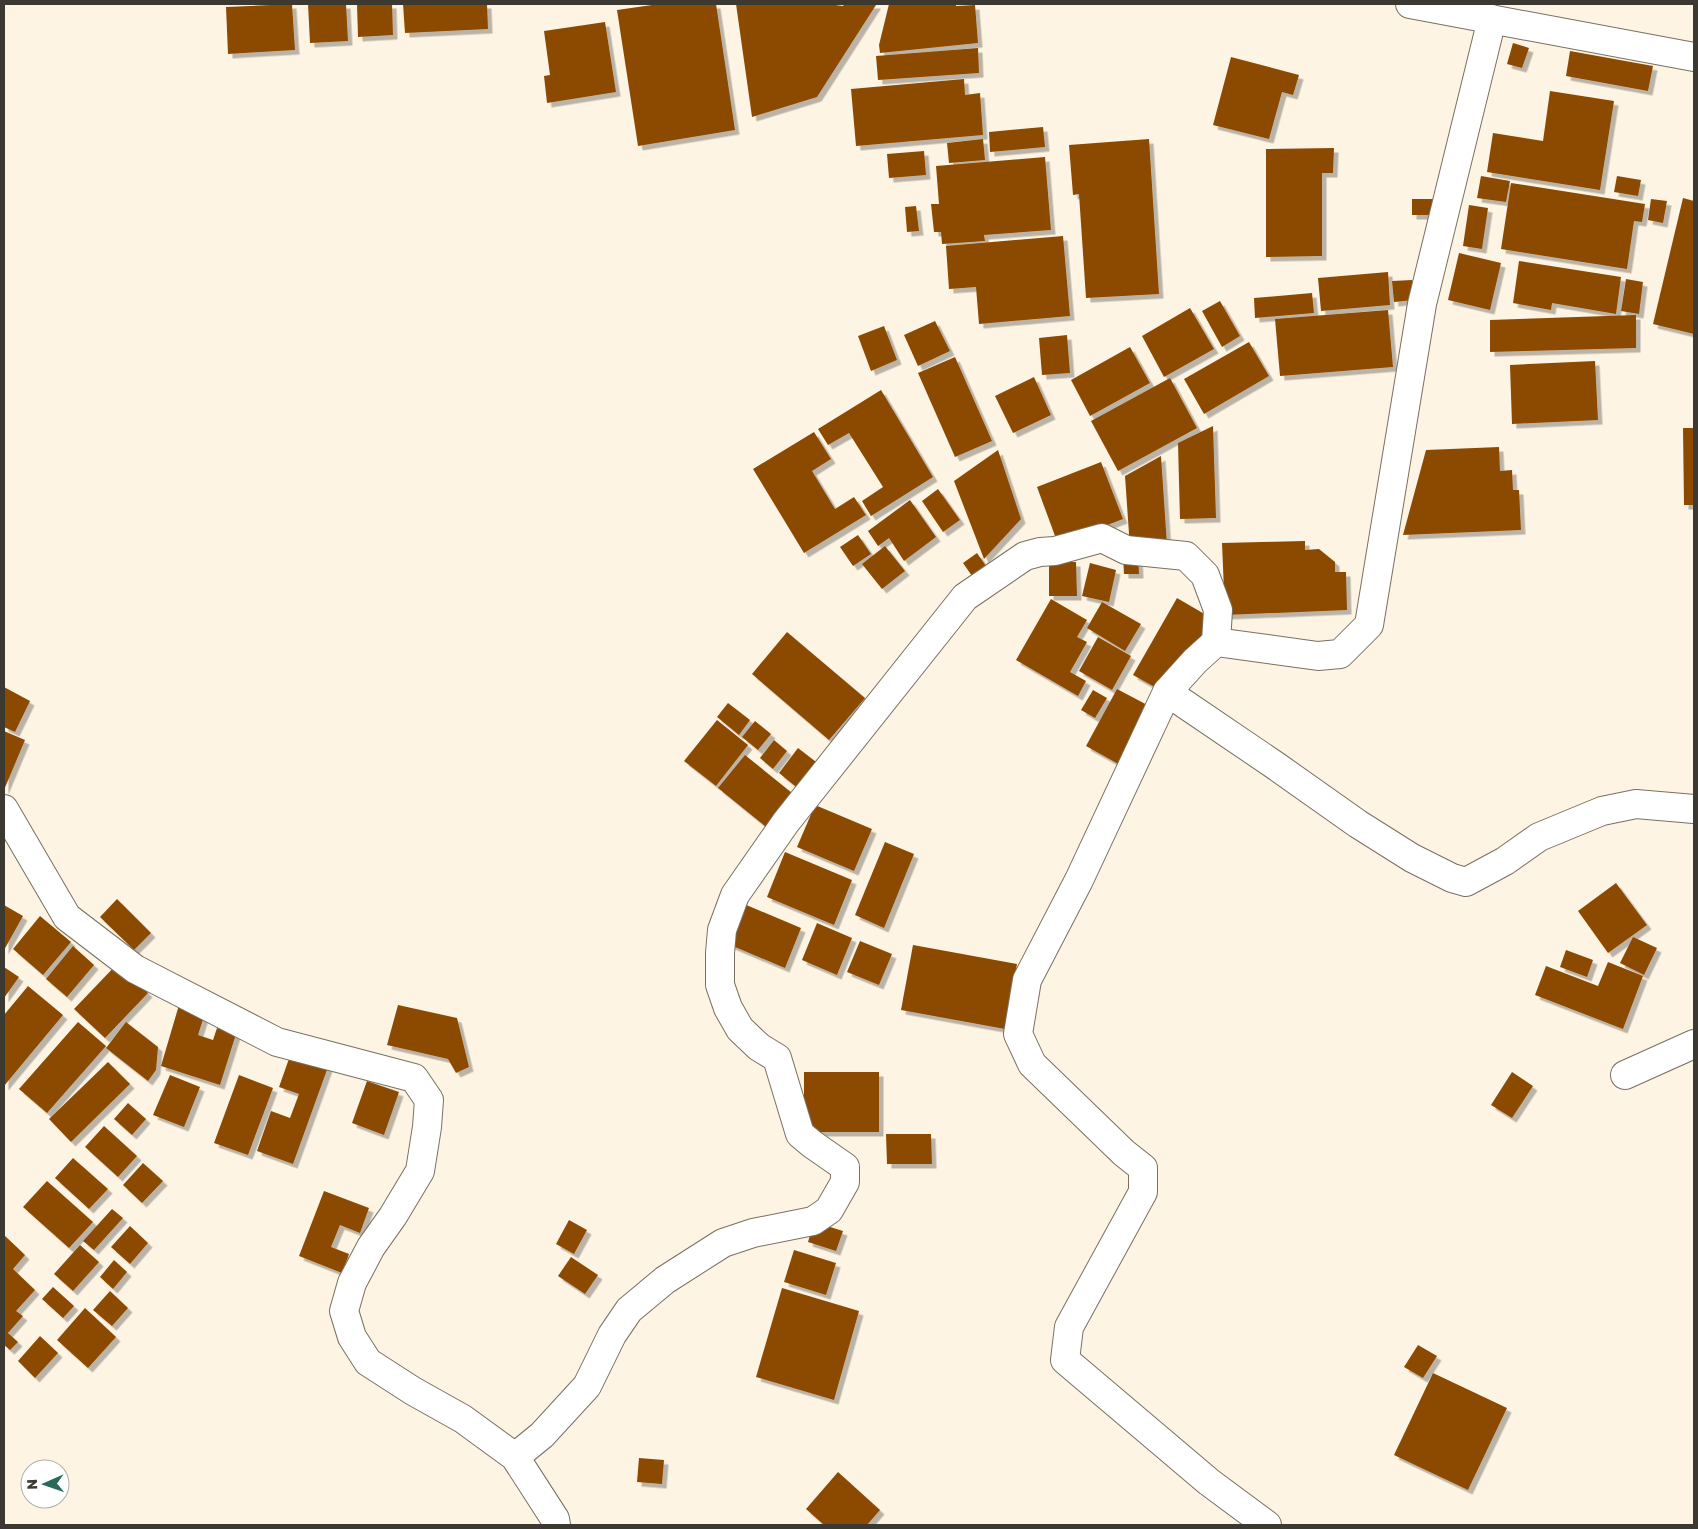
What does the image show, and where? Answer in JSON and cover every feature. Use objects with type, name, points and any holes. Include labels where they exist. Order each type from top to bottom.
[{"type":"street","points":[[1410,4],[1694,57]]},
{"type":"street","points":[[1216,642],[1318,656],[1340,654],[1369,625],[1422,304],[1492,19]]},
{"type":"street","points":[[515,1456],[542,1434],[587,1386],[612,1335],[629,1310],[665,1280],[723,1243],[753,1233],[814,1221],[829,1210],[845,1182],[845,1167],[800,1134],[777,1058],[759,1047],[740,1029],[728,1008],[720,985],[722,930],[735,895],[786,822],[965,597],[1025,556],[1055,551],[1102,538],[1126,550],[1186,556],[1206,575],[1218,610],[1216,642],[1167,692],[1079,880],[1027,980],[1018,1034],[1032,1064],[1124,1153],[1143,1168],[1142,1192],[1069,1327],[1065,1360],[1209,1482],[1267,1525]]},
{"type":"street","points":[[1167,692],[1358,824],[1412,858],[1452,878],[1466,882],[1505,861],[1540,837],[1602,811],[1636,804],[1694,809]]},
{"type":"street","points":[[4,809],[68,917],[135,969],[277,1042],[414,1078],[429,1100],[427,1128],[420,1171],[394,1216],[371,1248],[352,1284],[344,1310],[352,1337],[368,1362],[462,1419],[515,1456],[555,1519],[556,1525]]},
{"type":"street","points":[[1625,1075],[1694,1044]]},
{"type":"building","points":[[292,4],[295,50],[228,54],[226,7]]},
{"type":"building","points":[[308,4],[346,4],[348,41],[310,43]]},
{"type":"building","points":[[357,4],[392,4],[393,35],[358,37]]},
{"type":"building","points":[[403,4],[487,4],[488,29],[405,33]]},
{"type":"building","points":[[659,4],[716,4],[735,130],[638,146],[617,10]]},
{"type":"building","points":[[736,4],[876,5],[817,97],[752,117]]},
{"type":"building","points":[[889,4],[975,5],[978,43],[880,53],[879,45]]},
{"type":"building","points":[[605,22],[616,92],[547,103],[544,76],[550,75],[544,31]]},
{"type":"building","points":[[1513,43],[1529,48],[1522,68],[1507,64]]},
{"type":"building","points":[[978,48],[979,73],[878,80],[876,56]]},
{"type":"building","points":[[1570,51],[1653,66],[1648,91],[1566,76]]},
{"type":"building","points":[[1231,57],[1299,75],[1293,95],[1282,92],[1269,139],[1213,125]]},
{"type":"building","points":[[964,79],[965,95],[980,93],[983,135],[856,146],[851,89]]},
{"type":"building","points":[[1550,91],[1614,101],[1600,190],[1487,172],[1493,133],[1543,141]]},
{"type":"building","points":[[1043,127],[1045,147],[990,152],[989,132]]},
{"type":"building","points":[[983,139],[985,160],[949,163],[947,143]]},
{"type":"building","points":[[1149,139],[1159,294],[1086,298],[1079,194],[1073,195],[1069,145]]},
{"type":"building","points":[[1334,148],[1333,173],[1322,173],[1322,256],[1266,257],[1266,149]]},
{"type":"building","points":[[924,151],[926,175],[889,178],[887,154]]},
{"type":"building","points":[[1045,157],[1051,230],[984,235],[985,241],[942,244],[941,232],[934,232],[931,204],[939,204],[936,166]]},
{"type":"building","points":[[1481,176],[1510,181],[1506,202],[1477,198]]},
{"type":"building","points":[[1617,176],[1641,180],[1638,196],[1614,192]]},
{"type":"building","points":[[1511,183],[1645,204],[1642,222],[1634,221],[1627,269],[1501,249]]},
{"type":"building","points":[[1683,198],[1694,201],[1694,334],[1653,324]]},
{"type":"building","points":[[1412,199],[1441,199],[1441,215],[1412,215]]},
{"type":"building","points":[[1651,199],[1667,201],[1663,223],[1648,220]]},
{"type":"building","points":[[1469,205],[1488,208],[1482,249],[1463,246]]},
{"type":"building","points":[[916,206],[919,231],[907,232],[905,207]]},
{"type":"building","points":[[1063,236],[1070,316],[979,324],[976,287],[949,289],[946,246]]},
{"type":"building","points":[[1459,253],[1501,263],[1490,310],[1448,300]]},
{"type":"building","points":[[1519,261],[1621,277],[1616,314],[1552,303],[1551,310],[1513,303]]},
{"type":"building","points":[[1388,272],[1390,305],[1321,311],[1318,278]]},
{"type":"building","points":[[1626,279],[1643,282],[1639,314],[1621,311]]},
{"type":"building","points":[[1412,280],[1414,300],[1394,302],[1392,281]]},
{"type":"building","points":[[1312,293],[1314,313],[1255,318],[1254,298]]},
{"type":"building","points":[[1220,301],[1240,336],[1222,347],[1202,311]]},
{"type":"building","points":[[1190,308],[1214,349],[1164,377],[1142,336]]},
{"type":"building","points":[[1388,310],[1393,367],[1280,376],[1275,319]]},
{"type":"building","points":[[1636,315],[1636,348],[1490,352],[1490,320]]},
{"type":"building","points":[[935,321],[950,351],[918,366],[904,335]]},
{"type":"building","points":[[884,326],[897,360],[871,371],[858,336]]},
{"type":"building","points":[[1067,335],[1070,373],[1042,375],[1039,338]]},
{"type":"building","points":[[1249,342],[1269,376],[1204,414],[1184,379]]},
{"type":"building","points":[[1130,347],[1150,383],[1090,416],[1071,380]]},
{"type":"building","points":[[955,357],[992,441],[955,457],[918,373]]},
{"type":"building","points":[[1595,361],[1598,420],[1512,424],[1510,365]]},
{"type":"building","points":[[1034,377],[1051,415],[1013,433],[995,396]]},
{"type":"building","points":[[1170,378],[1197,428],[1118,471],[1091,421]]},
{"type":"building","points":[[881,390],[933,477],[871,516],[862,501],[883,487],[849,433],[828,445],[818,429]]},
{"type":"building","points":[[1213,426],[1216,518],[1180,519],[1178,443]]},
{"type":"building","points":[[1683,428],[1694,428],[1694,505],[1684,505]]},
{"type":"building","points":[[814,432],[831,459],[812,471],[835,509],[854,497],[866,515],[804,553],[753,469]]},
{"type":"building","points":[[1499,447],[1500,471],[1512,470],[1513,490],[1519,490],[1521,530],[1403,535],[1426,450]]},
{"type":"building","points":[[998,450],[1021,519],[984,559],[954,481]]},
{"type":"building","points":[[1161,456],[1167,545],[1130,548],[1125,476]]},
{"type":"building","points":[[1101,462],[1123,519],[1058,544],[1037,487]]},
{"type":"building","points":[[938,489],[960,520],[943,532],[922,501]]},
{"type":"building","points":[[910,500],[936,537],[904,561],[889,538],[878,546],[868,531]]},
{"type":"building","points":[[858,535],[871,554],[853,566],[840,547]]},
{"type":"building","points":[[1305,541],[1305,550],[1319,549],[1335,562],[1335,572],[1346,572],[1347,610],[1225,615],[1222,543]]},
{"type":"building","points":[[885,546],[905,571],[882,589],[862,564]]},
{"type":"building","points":[[977,553],[986,566],[972,576],[963,563]]},
{"type":"building","points":[[1138,554],[1139,574],[1124,574],[1123,555]]},
{"type":"building","points":[[1049,562],[1076,562],[1077,596],[1049,596]]},
{"type":"building","points":[[1090,563],[1116,570],[1109,602],[1082,596]]},
{"type":"building","points":[[1177,598],[1213,619],[1169,695],[1133,675]]},
{"type":"building","points":[[1051,599],[1087,620],[1077,637],[1087,642],[1070,672],[1086,681],[1078,696],[1016,660]]},
{"type":"building","points":[[1102,602],[1141,624],[1125,651],[1087,628]]},
{"type":"building","points":[[787,632],[865,698],[829,740],[752,674]]},
{"type":"building","points":[[1098,637],[1131,656],[1112,690],[1079,671]]},
{"type":"building","points":[[4,687],[30,701],[15,732],[4,727]]},
{"type":"building","points":[[1117,689],[1153,708],[1122,766],[1086,746]]},
{"type":"building","points":[[1093,690],[1107,698],[1095,718],[1081,710]]},
{"type":"building","points":[[728,703],[750,720],[739,735],[717,717]]},
{"type":"building","points":[[717,720],[748,745],[716,786],[684,761]]},
{"type":"building","points":[[755,721],[771,734],[758,750],[742,737]]},
{"type":"building","points":[[4,731],[25,740],[4,790]]},
{"type":"building","points":[[774,740],[787,751],[773,769],[760,758]]},
{"type":"building","points":[[798,748],[820,765],[800,790],[779,773]]},
{"type":"building","points":[[745,755],[797,797],[771,831],[718,788]]},
{"type":"building","points":[[815,805],[872,829],[854,871],[797,847]]},
{"type":"building","points":[[885,842],[914,854],[884,928],[855,915]]},
{"type":"building","points":[[785,852],[852,880],[834,925],[767,897]]},
{"type":"building","points":[[1616,883],[1647,925],[1608,953],[1578,911]]},
{"type":"building","points":[[117,899],[151,933],[134,950],[100,917]]},
{"type":"building","points":[[744,904],[801,928],[785,968],[728,944]]},
{"type":"building","points":[[4,905],[23,916],[4,950]]},
{"type":"building","points":[[40,916],[71,942],[43,975],[13,949]]},
{"type":"building","points":[[817,923],[852,938],[837,975],[802,960]]},
{"type":"building","points":[[1633,937],[1657,948],[1644,975],[1620,963]]},
{"type":"building","points":[[860,941],[892,954],[879,985],[847,972]]},
{"type":"building","points":[[913,945],[1017,964],[1005,1029],[901,1010]]},
{"type":"building","points":[[73,946],[94,965],[67,997],[46,979]]},
{"type":"building","points":[[1566,950],[1593,960],[1587,977],[1560,967]]},
{"type":"building","points":[[1608,962],[1643,976],[1623,1029],[1535,995],[1546,966],[1598,986]]},
{"type":"building","points":[[118,963],[148,993],[105,1038],[74,1009]]},
{"type":"building","points":[[4,967],[19,977],[4,998]]},
{"type":"building","points":[[28,986],[63,1015],[4,1086],[4,1015]]},
{"type":"building","points":[[179,1005],[205,1013],[198,1035],[213,1040],[217,1028],[236,1034],[220,1085],[161,1066]]},
{"type":"building","points":[[398,1005],[457,1018],[469,1067],[456,1073],[448,1059],[387,1045]]},
{"type":"building","points":[[78,1022],[106,1046],[47,1113],[19,1089]]},
{"type":"building","points":[[126,1022],[158,1047],[156,1070],[148,1081],[106,1048]]},
{"type":"building","points":[[291,1053],[328,1067],[293,1164],[257,1151],[271,1111],[290,1118],[299,1094],[279,1087]]},
{"type":"building","points":[[108,1062],[130,1084],[71,1142],[49,1119]]},
{"type":"building","points":[[804,1072],[879,1072],[879,1132],[804,1132]]},
{"type":"building","points":[[1512,1072],[1533,1086],[1512,1118],[1491,1105]]},
{"type":"building","points":[[170,1075],[200,1087],[184,1127],[153,1115]]},
{"type":"building","points":[[239,1075],[273,1088],[248,1155],[214,1143]]},
{"type":"building","points":[[367,1081],[399,1092],[384,1135],[352,1123]]},
{"type":"building","points":[[128,1103],[146,1119],[132,1135],[114,1119]]},
{"type":"building","points":[[104,1126],[137,1156],[118,1177],[85,1147]]},
{"type":"building","points":[[886,1134],[931,1134],[932,1164],[887,1164]]},
{"type":"building","points":[[73,1158],[108,1189],[89,1209],[55,1178]]},
{"type":"building","points":[[143,1163],[163,1181],[142,1203],[123,1185]]},
{"type":"building","points":[[47,1181],[93,1222],[69,1248],[23,1207]]},
{"type":"building","points":[[324,1191],[369,1208],[360,1233],[340,1225],[331,1247],[349,1254],[342,1273],[299,1256]]},
{"type":"building","points":[[112,1209],[123,1218],[94,1250],[83,1241]]},
{"type":"building","points":[[569,1220],[587,1230],[574,1254],[556,1244]]},
{"type":"building","points":[[814,1222],[843,1231],[836,1251],[808,1242]]},
{"type":"building","points":[[130,1226],[148,1243],[130,1264],[111,1247]]},
{"type":"building","points":[[4,1235],[25,1255],[13,1269],[35,1290],[16,1311],[23,1316],[8,1333],[18,1342],[10,1350],[4,1345]]},
{"type":"building","points":[[80,1245],[99,1262],[73,1291],[54,1274]]},
{"type":"building","points":[[794,1250],[836,1263],[826,1295],[784,1282]]},
{"type":"building","points":[[571,1257],[598,1275],[585,1294],[558,1276]]},
{"type":"building","points":[[114,1260],[127,1272],[113,1289],[100,1277]]},
{"type":"building","points":[[53,1287],[74,1306],[63,1318],[42,1299]]},
{"type":"building","points":[[782,1288],[859,1311],[834,1400],[756,1377]]},
{"type":"building","points":[[110,1291],[128,1308],[112,1326],[93,1310]]},
{"type":"building","points":[[85,1308],[116,1337],[88,1368],[57,1340]]},
{"type":"building","points":[[40,1336],[58,1353],[35,1378],[18,1361]]},
{"type":"building","points":[[1418,1345],[1437,1356],[1423,1378],[1404,1367]]},
{"type":"building","points":[[1433,1373],[1507,1408],[1468,1490],[1394,1455]]},
{"type":"building","points":[[639,1458],[664,1460],[662,1484],[637,1482]]},
{"type":"building","points":[[838,1472],[880,1510],[867,1525],[824,1525],[806,1509]]}]
